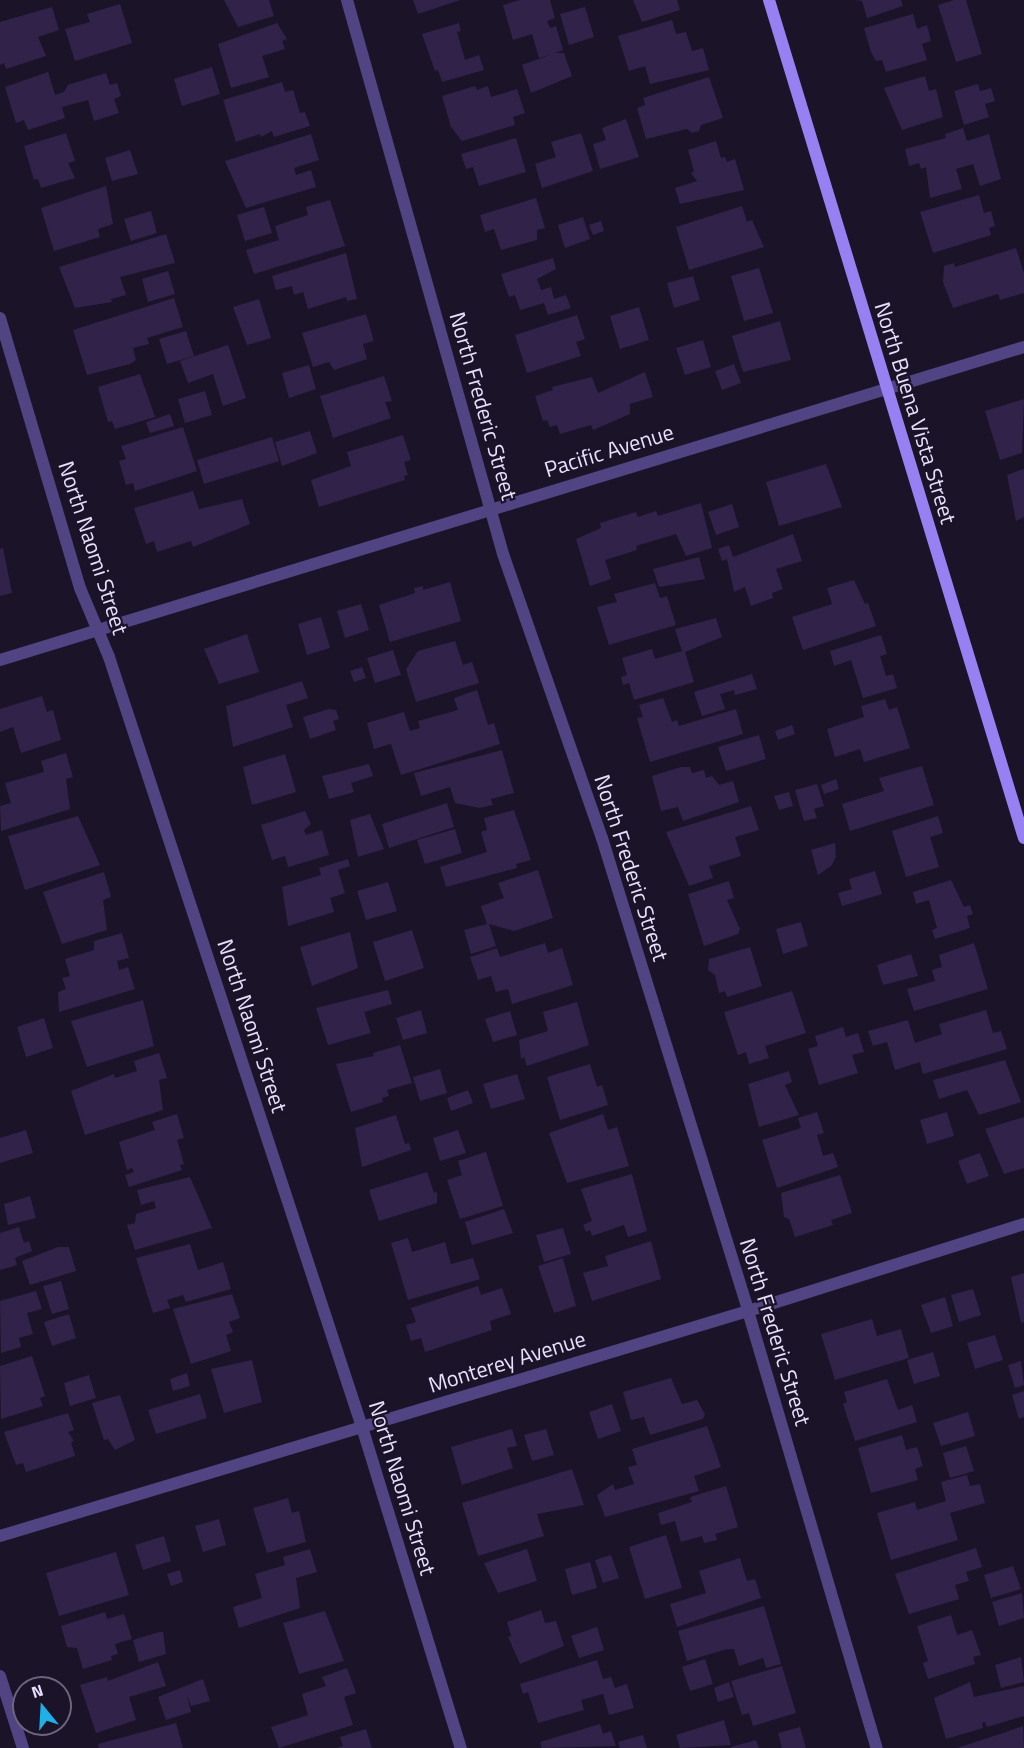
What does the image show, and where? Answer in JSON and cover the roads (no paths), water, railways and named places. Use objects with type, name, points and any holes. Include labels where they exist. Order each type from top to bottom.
[{"type":"main road","name":"North Buena Vista Street","points":[[769,0],[886,391],[1024,838]]},
{"type":"street","name":"North Frederic Street","points":[[347,0],[490,510],[602,838],[748,1311],[877,1748]]},
{"type":"street","name":"North Naomi Street","points":[[0,318],[95,632],[109,657],[362,1427],[461,1748]]},
{"type":"street","name":"Pacific Avenue","points":[[0,660],[1024,347]]},
{"type":"street","name":"Monterey Avenue","points":[[0,1536],[748,1311],[1024,1224]]},
{"type":"street","points":[[0,1676],[23,1748]]}]
